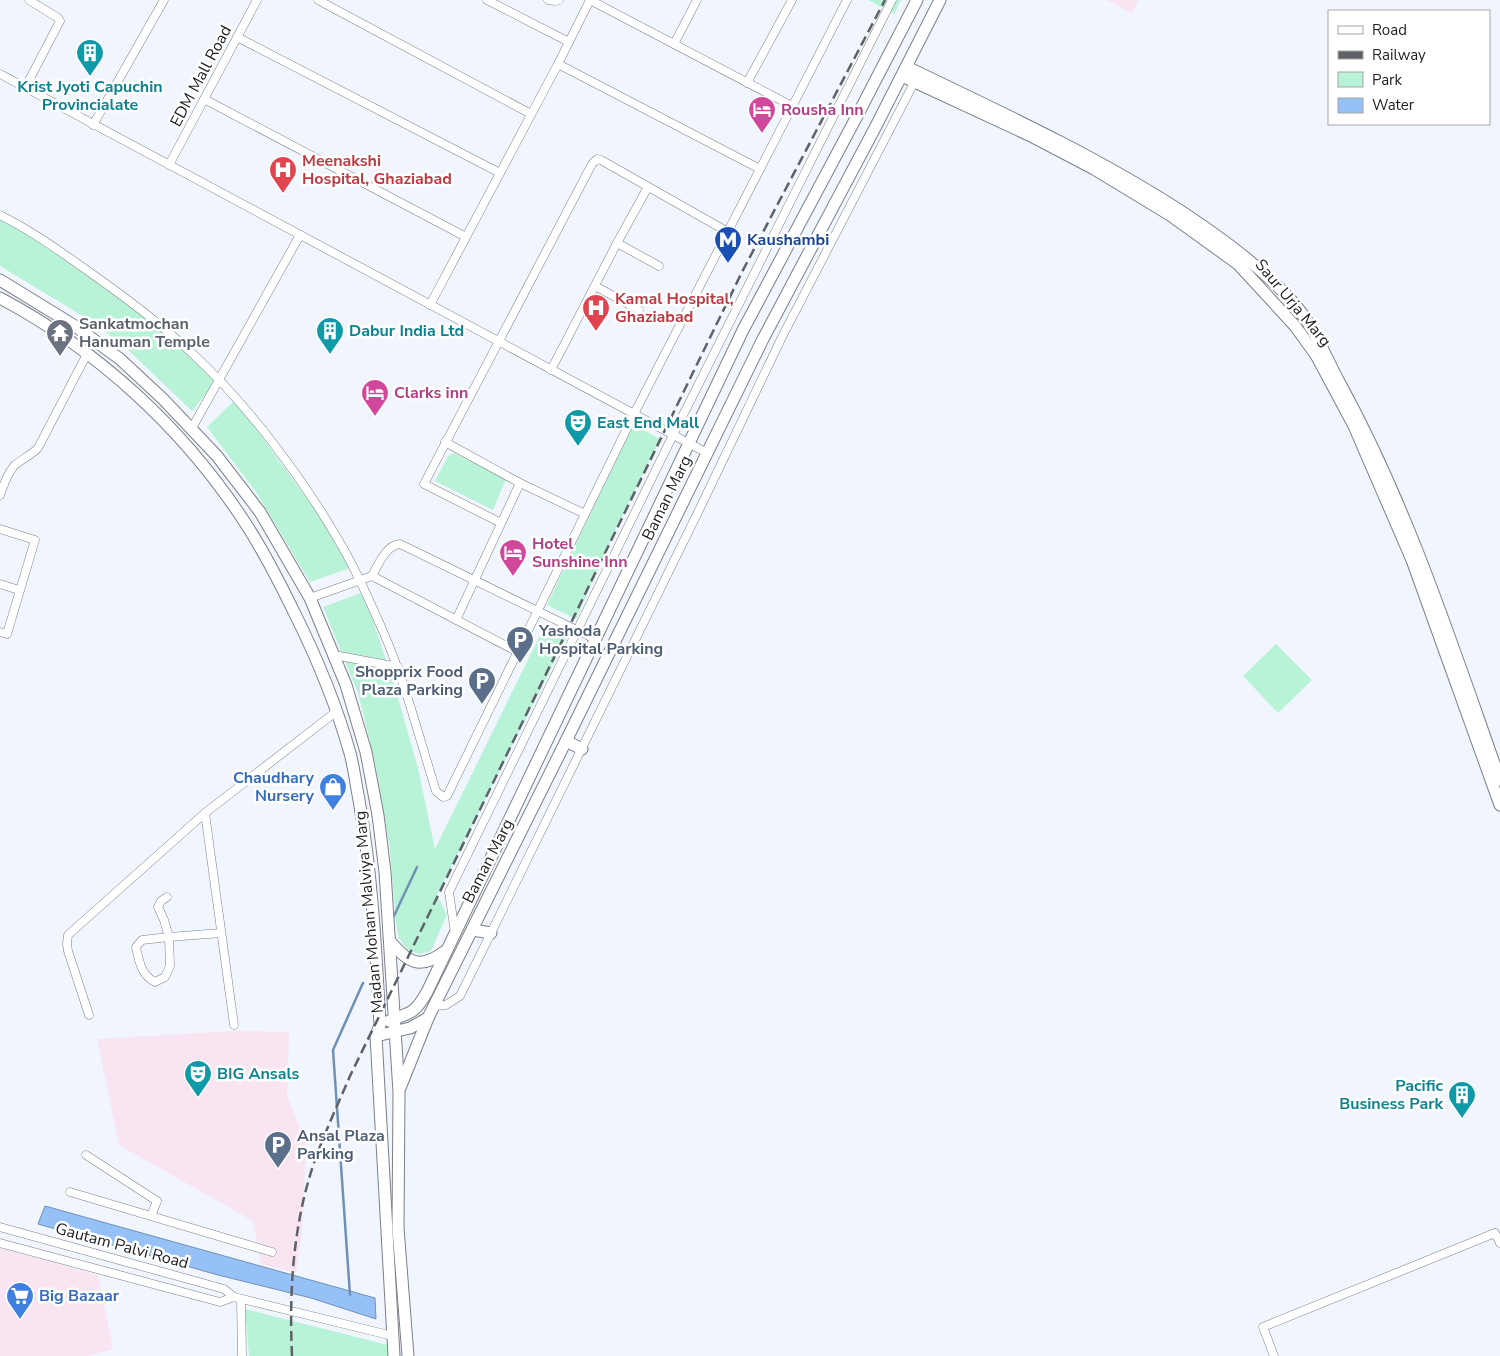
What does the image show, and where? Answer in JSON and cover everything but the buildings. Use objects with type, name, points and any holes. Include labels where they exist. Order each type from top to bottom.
[{"type":"main road","name":"Baman Marg","points":[[380,1024],[408,1015],[418,1007],[743,330],[917,0]]},
{"type":"main road","name":"Baman Marg","points":[[399,1092],[428,1018],[590,693],[763,338],[836,202],[940,0]]},
{"type":"main road","name":"Saur Urja Marg","points":[[904,71],[1035,129],[1157,196],[1206,228],[1245,257],[1293,302],[1309,323],[1362,423],[1500,806]]},
{"type":"main road","points":[[817,191],[836,202]]},
{"type":"main road","points":[[807,211],[826,221]]},
{"type":"main road","name":"Madan Mohan Malviya Marg","points":[[0,280],[75,326],[120,359],[192,428],[217,456],[260,512],[310,598],[346,685],[366,752],[383,853],[396,1031],[399,1092],[398,1228],[408,1356]]},
{"type":"main road","name":"Madan Mohan Malviya Marg","points":[[5,300],[67,338],[110,372],[153,410],[204,466],[244,521],[275,574],[331,693],[350,755],[370,878],[380,1024],[376,1036],[394,1356]]},
{"type":"main road","name":"Saur Urja Marg","points":[[1381,475],[1421,559],[1500,780]]},
{"type":"main road","points":[[255,540],[270,530]]},
{"type":"main road","points":[[580,670],[597,678]]},
{"type":"main road","points":[[564,703],[590,693]]},
{"type":"main road","points":[[566,741],[582,749]]},
{"type":"main road","points":[[472,930],[491,933]]},
{"type":"main road","points":[[390,941],[402,954],[418,963],[434,960],[446,951]]},
{"type":"main road","points":[[376,1036],[410,1028],[428,1018]]},
{"type":"street","points":[[94,125],[164,0]]},
{"type":"street","name":"EDM Mall Road","points":[[169,165],[257,0]]},
{"type":"street","points":[[318,0],[531,114]]},
{"type":"street","points":[[487,0],[569,42]]},
{"type":"street","points":[[548,0],[555,2],[559,0]]},
{"type":"street","points":[[430,305],[590,0],[792,106]]},
{"type":"street","points":[[674,44],[697,0]]},
{"type":"street","points":[[748,83],[792,0]]},
{"type":"street","points":[[0,215],[48,242],[146,312],[220,381],[295,472],[343,548],[359,580],[398,667],[436,791],[443,797],[447,796],[450,794],[634,414],[847,0]]},
{"type":"street","points":[[455,933],[448,892],[673,435],[892,0]]},
{"type":"street","points":[[25,88],[59,24],[58,18],[34,1]]},
{"type":"street","points":[[237,37],[500,173]]},
{"type":"street","points":[[558,64],[760,169]]},
{"type":"street","points":[[0,74],[707,453]]},
{"type":"street","points":[[434,1006],[446,1005],[460,996],[782,337],[917,77]]},
{"type":"street","points":[[204,99],[466,237]]},
{"type":"street","points":[[501,523],[424,484],[594,162],[601,160],[728,232]]},
{"type":"street","points":[[551,370],[648,187]]},
{"type":"street","points":[[192,428],[300,235]]},
{"type":"street","points":[[617,243],[659,266]]},
{"type":"street","points":[[595,286],[639,310]]},
{"type":"street","points":[[5,300],[15,288]]},
{"type":"street","points":[[0,495],[10,471],[38,448],[87,354]]},
{"type":"street","points":[[445,442],[520,483],[585,514]]},
{"type":"street","points":[[456,620],[520,483]]},
{"type":"street","points":[[0,529],[35,540],[7,634],[0,632]]},
{"type":"street","points":[[310,598],[372,576],[389,549],[395,544],[400,544],[475,579],[594,639]]},
{"type":"street","points":[[372,576],[518,652]]},
{"type":"street","points":[[0,584],[19,590]]},
{"type":"street","points":[[334,655],[398,667]]},
{"type":"street","points":[[89,1015],[68,951],[68,935],[205,812],[337,711]]},
{"type":"street","points":[[205,812],[234,1025]]},
{"type":"street","points":[[167,897],[161,900],[158,907],[169,937],[170,966],[165,977],[155,982],[148,979],[140,966],[136,947],[142,940],[169,937],[221,933]]},
{"type":"street","points":[[86,1155],[157,1201],[151,1216]]},
{"type":"street","points":[[70,1192],[272,1252]]},
{"type":"street","name":"Gautam Palvi Road","points":[[0,1226],[224,1289],[238,1298],[392,1336]]},
{"type":"street","points":[[1274,1356],[1263,1327],[1495,1233],[1500,1243]]},
{"type":"street","name":"Gautam Palvi Road","points":[[0,1243],[220,1302],[238,1298]]},
{"type":"street","points":[[238,1298],[242,1356]]},
{"type":"shaded area","points":[[1107,0],[1138,0],[1132,13]]},
{"type":"shaded area","points":[[234,1031],[289,1032],[287,1095],[306,1145],[302,1232],[296,1273],[261,1264],[253,1221],[119,1145],[97,1039]]},
{"type":"shaded area","points":[[0,1248],[98,1275],[113,1349],[88,1356],[0,1356]]},
{"type":"green space","points":[[868,0],[901,0],[894,14]]},
{"type":"green space","points":[[0,219],[52,247],[147,313],[217,380],[192,411],[125,347],[91,321],[0,266]]},
{"type":"green space","points":[[235,400],[324,522],[350,568],[310,582],[256,492],[207,427]]},
{"type":"green space","points":[[633,424],[660,439],[615,531],[576,619],[547,605]]},
{"type":"green space","points":[[454,453],[506,479],[493,510],[435,481],[448,456]]},
{"type":"green space","points":[[363,592],[393,680],[418,768],[435,849],[546,623],[568,635],[437,895],[447,915],[431,951],[419,954],[408,950],[399,939],[390,851],[376,767],[358,693],[323,607]]},
{"type":"green space","points":[[1276,644],[1312,680],[1278,713],[1243,676]]},
{"type":"green space","points":[[245,1309],[388,1345],[388,1356],[249,1356]]},
{"type":"water","points":[[45,1206],[375,1298],[376,1319],[311,1298],[218,1275],[38,1224]]},
{"type":"waterway","points":[[393,918],[417,867]]},
{"type":"waterway","points":[[350,1295],[333,1050],[363,983]]},
{"type":"railway","points":[[292,1356],[291,1306],[297,1232],[308,1184],[327,1128],[350,1076],[742,272],[885,0]]},
{"type":"place","name":"Krist Jyoti Capuchin Provincialate","points":[[90,77]]},
{"type":"place","name":"Rousha Inn","points":[[762,134]]},
{"type":"place","name":"Meenakshi Hospital, Ghaziabad","points":[[283,194]]},
{"type":"place","name":"Kaushambi","points":[[728,264]]},
{"type":"place","name":"Kamal Hospital, Ghaziabad","points":[[596,332]]},
{"type":"place","name":"Dabur India Ltd","points":[[330,355]]},
{"type":"place","name":"Sankatmochan Hanuman Temple","points":[[60,357]]},
{"type":"place","name":"Clarks inn","points":[[375,417]]},
{"type":"place","name":"East End Mall","points":[[578,447]]},
{"type":"place","name":"Hotel Sunshine Inn","points":[[513,577]]},
{"type":"place","name":"Yashoda Hospital Parking","points":[[520,664]]},
{"type":"place","name":"Shopprix Food Plaza Parking","points":[[482,705]]},
{"type":"place","name":"Chaudhary Nursery","points":[[333,811]]},
{"type":"place","name":"BIG Ansals","points":[[198,1098]]},
{"type":"place","name":"Pacific Business Park","points":[[1462,1119]]},
{"type":"place","name":"Ansal Plaza Parking","points":[[278,1169]]},
{"type":"place","name":"Big Bazaar","points":[[20,1320]]}]
